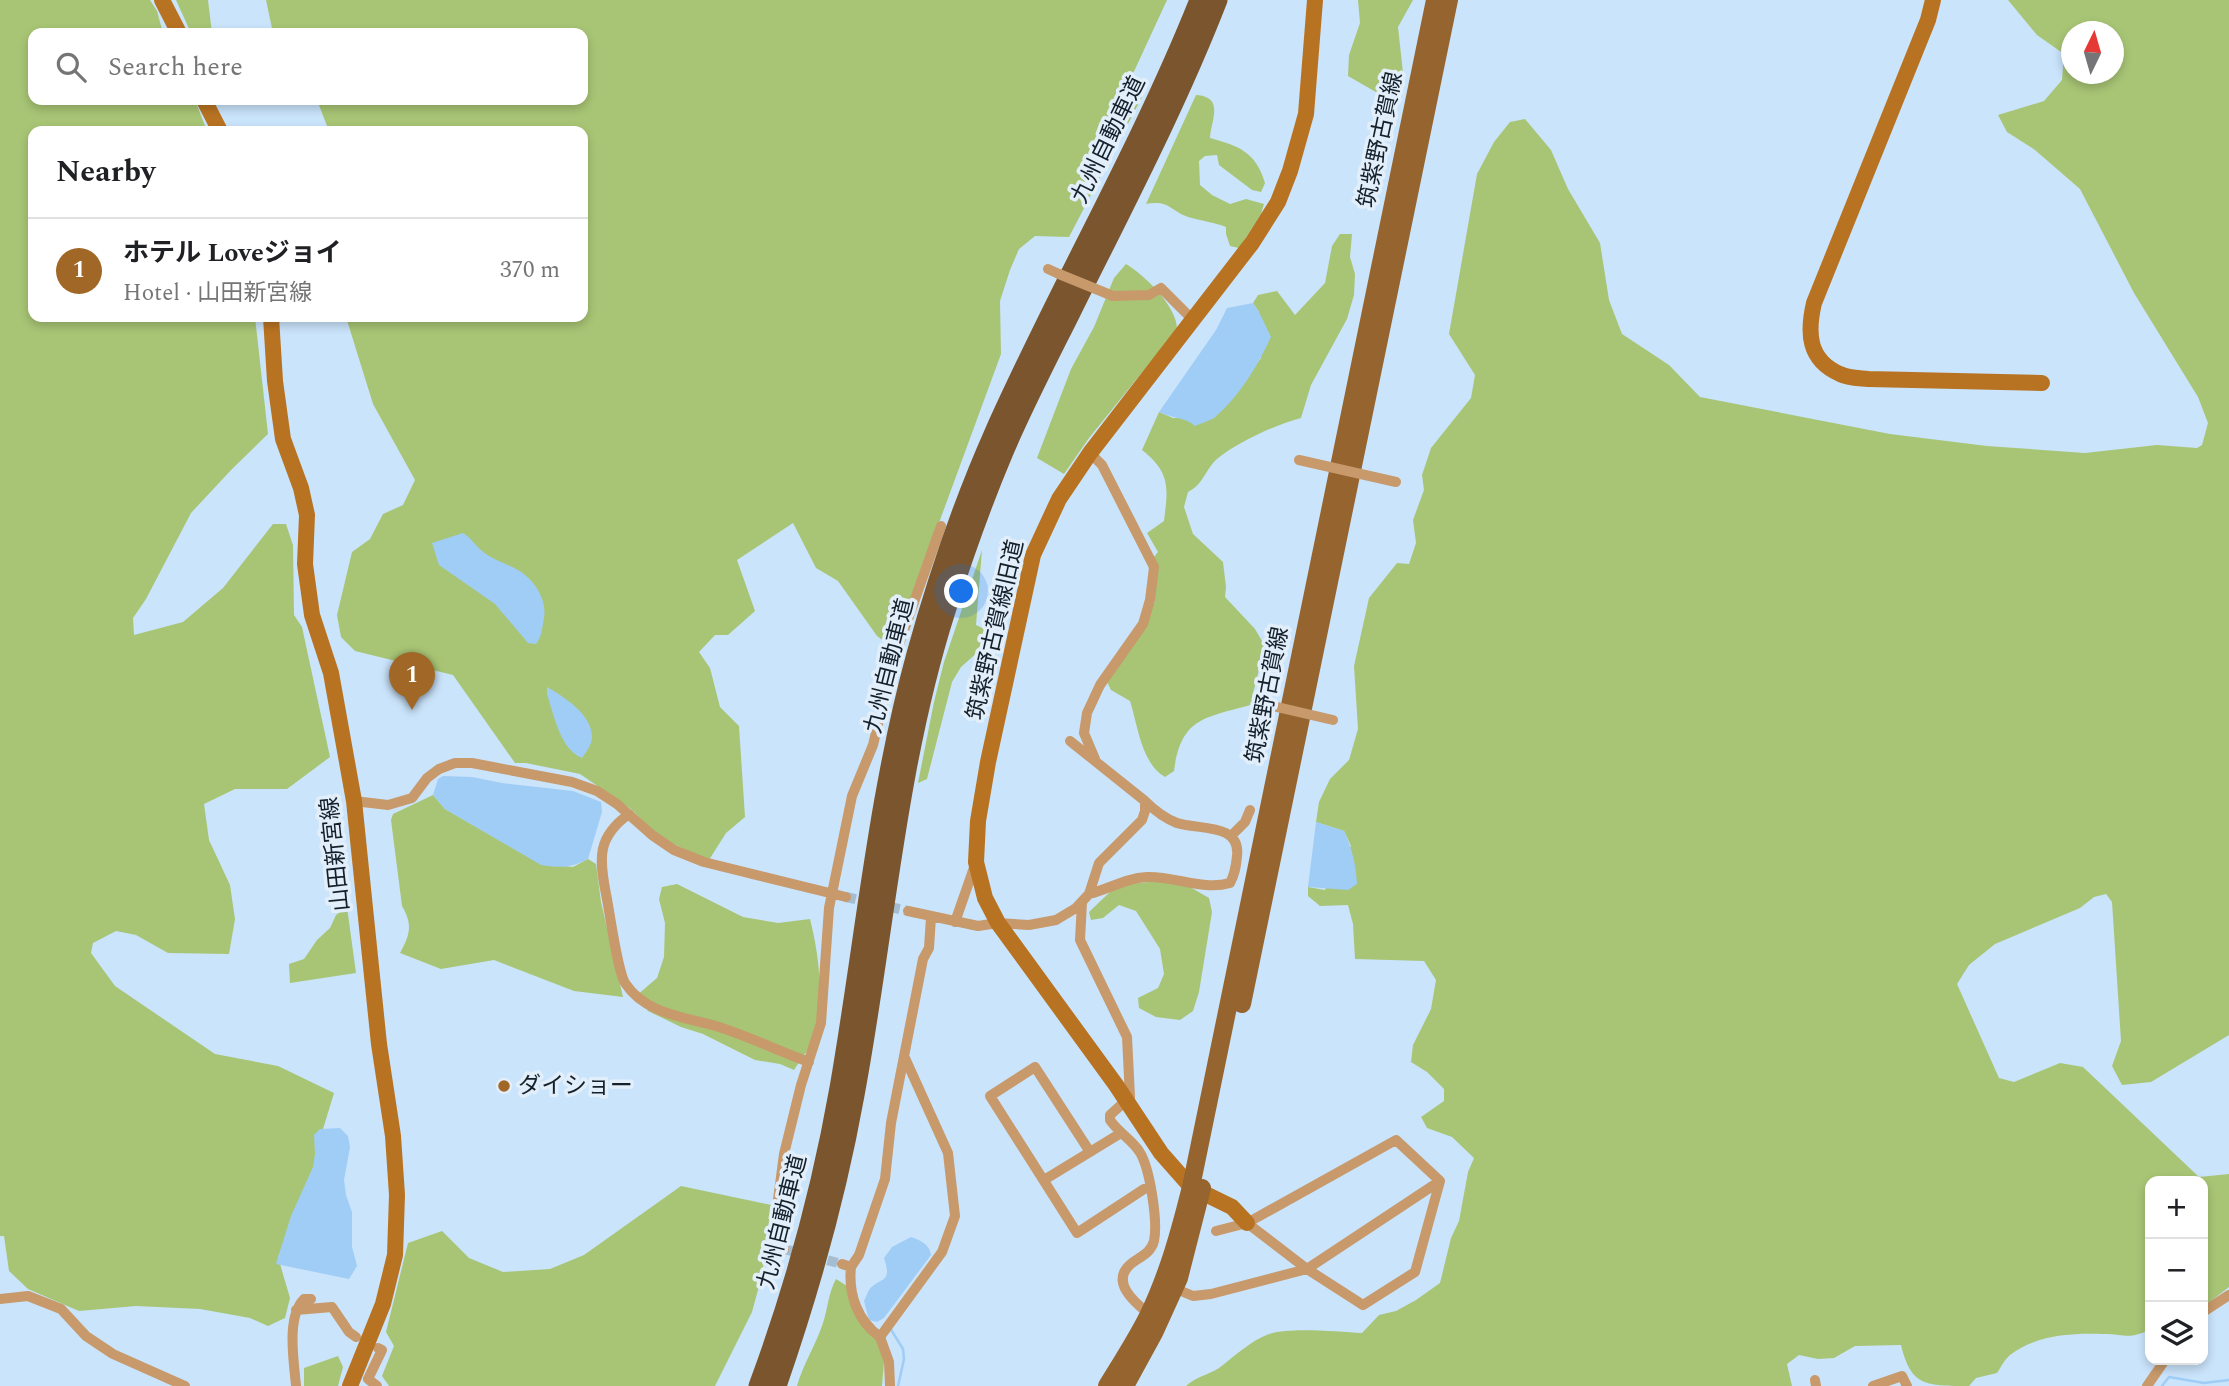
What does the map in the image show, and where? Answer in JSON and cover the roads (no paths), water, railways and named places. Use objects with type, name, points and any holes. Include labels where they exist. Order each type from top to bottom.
[{"type":"highway","name":"九州自動車道","points":[[758,1386],[806,1242],[824,1166],[839,1088],[884,799],[902,711],[929,608],[957,523],[993,434],[1032,349],[1140,134],[1199,0]]},
{"type":"highway","name":"九州自動車道","points":[[777,1386],[822,1244],[839,1173],[858,1082],[906,777],[922,702],[946,613],[1005,450],[1041,372],[1151,153],[1217,0]]},
{"type":"main road","name":"筑紫野古賀線","points":[[1125,1386],[1154,1333],[1174,1288],[1188,1246],[1196,1189],[1435,0]]},
{"type":"main road","name":"筑紫野古賀線","points":[[1107,1386],[1149,1314],[1196,1189],[1280,824],[1449,0]]},
{"type":"street","points":[[162,0],[176,28]]},
{"type":"street","name":"筑紫野古賀線旧道","points":[[1247,1223],[1232,1207],[1196,1189],[1161,1153],[998,923],[985,898],[976,862],[978,821],[988,762],[1033,555],[1059,499],[1090,453],[1252,243],[1278,202],[1306,114],[1315,0]]},
{"type":"street","points":[[1933,0],[1923,32],[1814,303],[1809,327],[1814,347],[1821,362],[1842,375],[1868,379],[2042,383]]},
{"type":"street","points":[[207,105],[217,126]]},
{"type":"street","points":[[1048,269],[1113,296],[1149,295],[1161,288],[1192,319]]},
{"type":"street","name":"山田新宮線","points":[[271,322],[275,381],[283,439],[301,488],[307,515],[305,564],[312,615],[331,673],[354,801],[379,1044],[393,1136],[397,1195],[395,1255],[383,1304],[350,1386]]},
{"type":"street","points":[[1090,453],[1101,465],[1153,567],[1150,600],[1143,624],[1100,685],[1087,713],[1084,733],[1096,761]]},
{"type":"street","points":[[1298,460],[1396,482]]},
{"type":"street","points":[[784,1249],[775,1245],[773,1238],[784,1154],[801,1085],[821,1023],[829,908],[843,835],[852,796],[873,745],[893,661],[941,526]]},
{"type":"street","points":[[1256,702],[1333,720]]},
{"type":"street","points":[[908,911],[978,926],[998,923],[1029,925],[1056,920],[1085,898],[1125,880],[1147,877],[1170,878],[1210,886],[1230,883],[1235,873],[1238,849],[1228,832],[1176,822],[1157,812],[1070,741]]},
{"type":"street","points":[[354,801],[388,805],[412,798],[427,778],[439,769],[455,763],[472,763],[572,782],[597,791],[674,850],[704,862],[846,897]]},
{"type":"street","points":[[1144,801],[1146,811],[1142,820],[1099,863],[1085,898],[1080,940],[1127,1037],[1130,1097],[1110,1115],[1110,1120],[1140,1152],[1151,1187],[1154,1241],[1150,1251],[1129,1265],[1123,1275],[1123,1286],[1134,1303],[1149,1314]]},
{"type":"street","points":[[1231,836],[1245,822],[1250,810]]},
{"type":"street","points":[[629,814],[617,822],[608,834],[600,863],[624,981],[640,1000],[667,1014],[718,1027],[809,1062]]},
{"type":"street","points":[[955,922],[976,862]]},
{"type":"street","points":[[890,1386],[890,1362],[880,1337],[869,1328],[856,1308],[847,1266],[859,1255],[885,1179],[891,1123],[923,959],[929,948],[931,917]]},
{"type":"street","points":[[880,1337],[942,1252],[955,1216],[948,1153],[905,1058]]},
{"type":"street","points":[[1090,1152],[1035,1068],[990,1096],[1077,1233],[1151,1187]]},
{"type":"street","points":[[1044,1180],[1121,1133]]},
{"type":"street","points":[[1216,1231],[1247,1223],[1396,1140],[1440,1181]]},
{"type":"street","points":[[1247,1223],[1307,1269],[1363,1305],[1415,1272],[1440,1181]]},
{"type":"street","points":[[1174,1288],[1193,1296],[1211,1294],[1307,1269],[1440,1181]]},
{"type":"street","points":[[2208,1309],[2229,1295]]},
{"type":"street","points":[[0,1300],[28,1296],[61,1309],[86,1336],[113,1354],[186,1386]]},
{"type":"street","points":[[296,1386],[293,1347],[296,1310],[304,1299],[311,1299]]},
{"type":"street","points":[[296,1310],[332,1307],[349,1332],[356,1337]]},
{"type":"street","points":[[377,1386],[368,1379],[382,1350],[378,1348]]},
{"type":"street","points":[[2147,1386],[2162,1365]]},
{"type":"street","points":[[1873,1386],[1902,1376],[1907,1386]]},
{"type":"water","points":[[1253,303],[1271,337],[1254,369],[1232,400],[1211,420],[1195,426],[1159,412],[1216,330],[1227,308]]},
{"type":"water","points":[[463,533],[480,549],[521,572],[536,586],[544,612],[540,638],[536,644],[528,643],[495,604],[439,565],[432,543]]},
{"type":"water","points":[[547,687],[576,707],[591,729],[592,740],[582,758],[574,754],[563,739],[552,712]]},
{"type":"water","points":[[443,776],[472,777],[573,791],[601,802],[602,812],[588,859],[565,866],[541,865],[445,809],[433,795],[438,779]]},
{"type":"water","points":[[1316,822],[1344,831],[1353,857],[1357,884],[1348,890],[1308,887]]},
{"type":"water","points":[[340,1128],[348,1136],[350,1147],[344,1180],[352,1212],[352,1247],[357,1266],[349,1279],[276,1264],[291,1216],[313,1167],[314,1135],[320,1129]]},
{"type":"water","points":[[911,1237],[924,1243],[931,1255],[884,1318],[877,1322],[869,1320],[864,1301],[869,1290],[886,1276],[884,1258],[892,1247]]},
{"type":"waterway","points":[[890,1328],[903,1349],[904,1359],[898,1386]]},
{"type":"waterway","points":[[2162,1386],[2169,1377],[2204,1383],[2229,1380]]},
{"type":"tunnel","points":[[846,897],[908,911]]},
{"type":"tunnel","points":[[784,1249],[842,1264]]},
{"type":"place","name":"ホテル Loveジョイ","points":[[412,710]]},
{"type":"place","name":"ダイショー","points":[[504,1086]]}]
